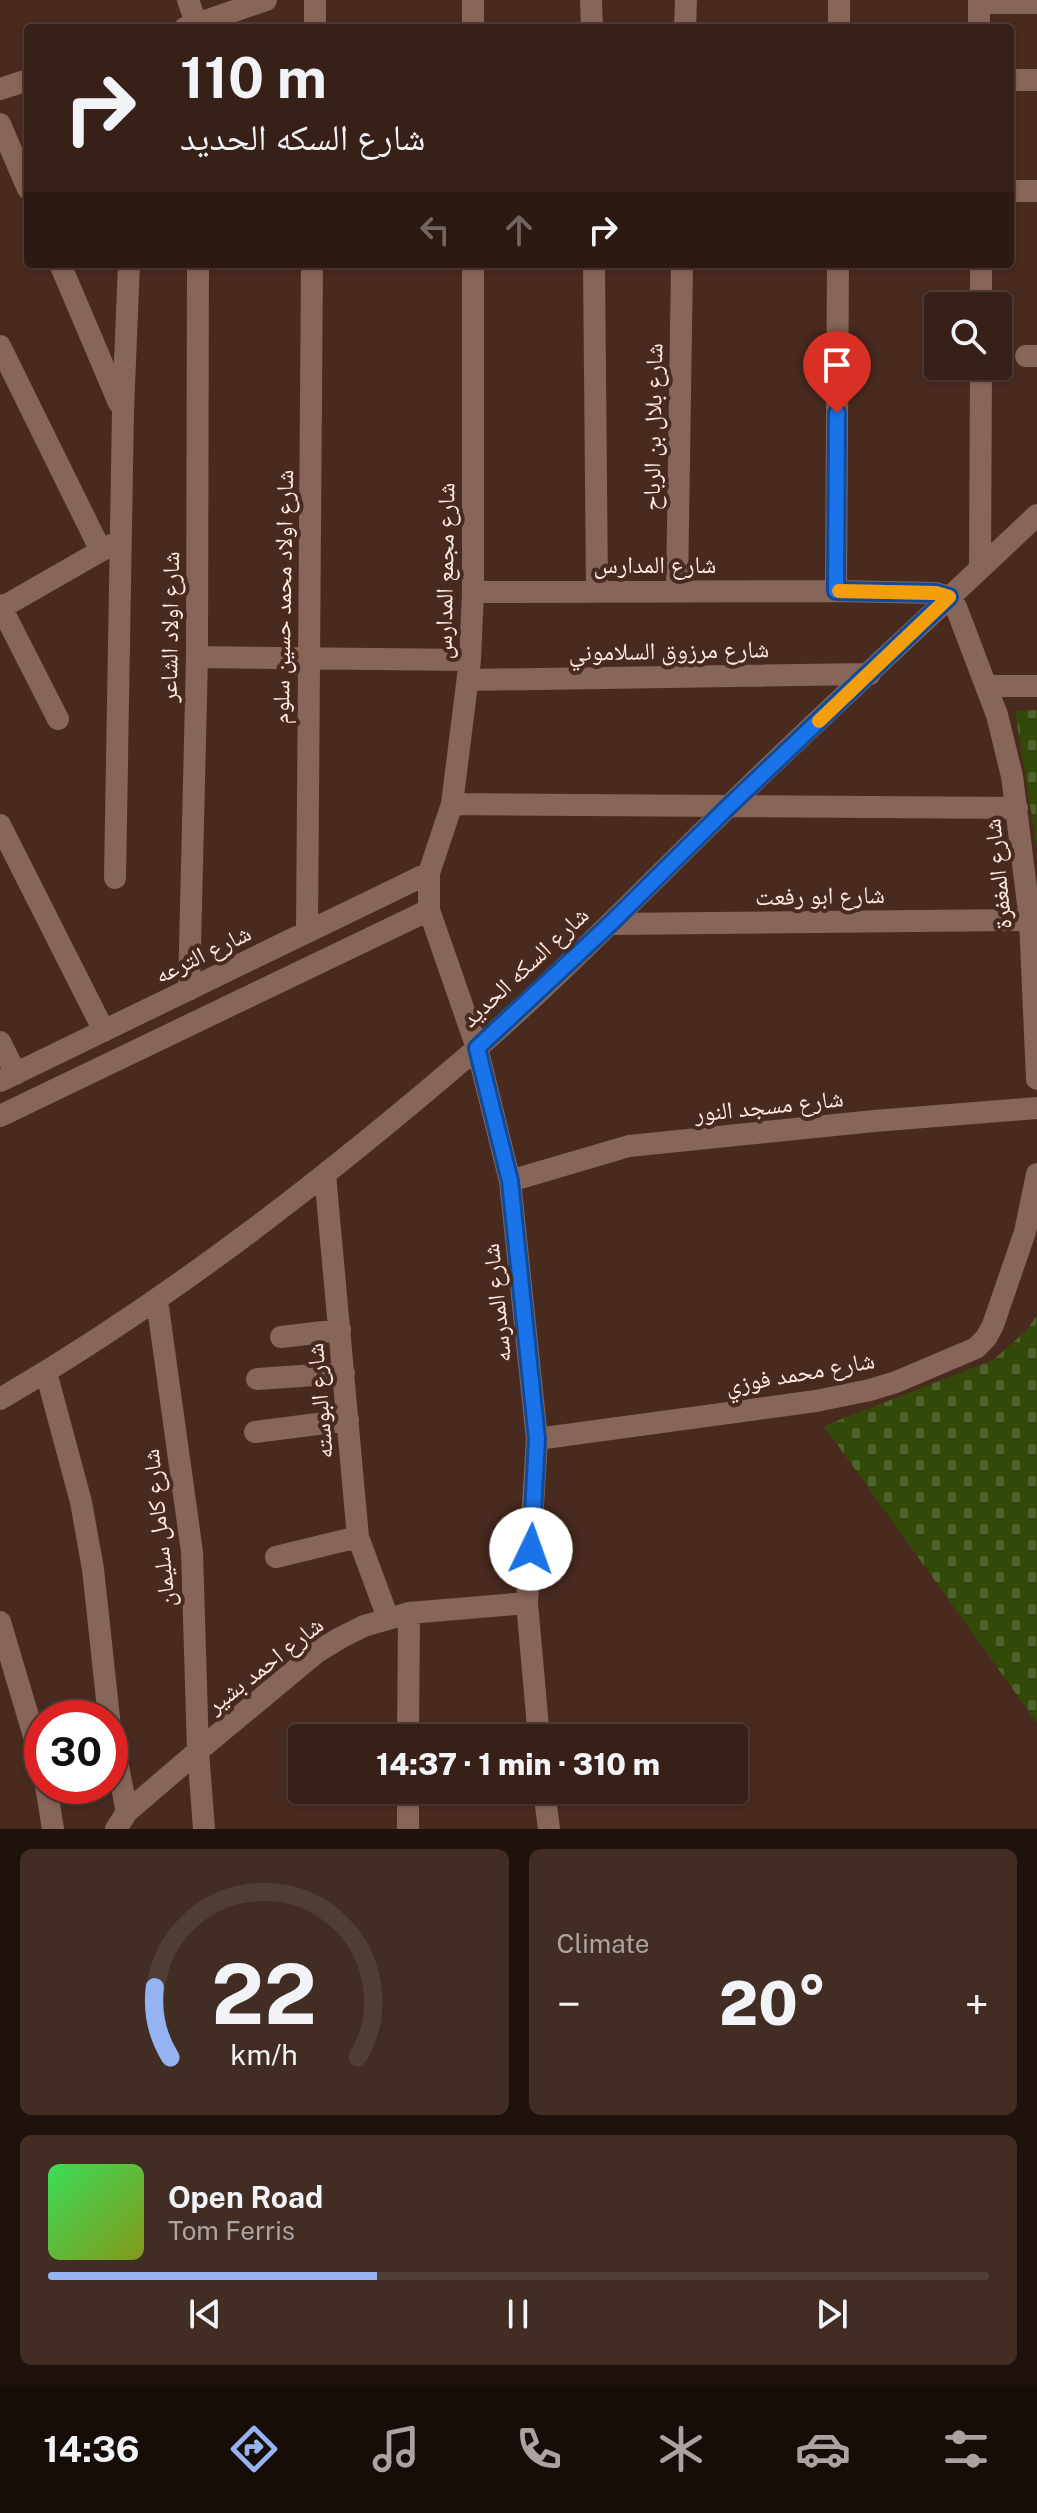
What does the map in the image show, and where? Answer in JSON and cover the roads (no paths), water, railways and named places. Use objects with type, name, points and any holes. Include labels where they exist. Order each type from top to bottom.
[{"type":"street","points":[[188,0],[193,24]]},
{"type":"street","points":[[202,24],[266,0]]},
{"type":"street","points":[[315,0],[315,24]]},
{"type":"street","points":[[473,0],[473,24]]},
{"type":"street","points":[[591,0],[592,24]]},
{"type":"street","points":[[685,24],[686,0]]},
{"type":"street","points":[[839,0],[839,24]]},
{"type":"street","points":[[979,24],[979,2],[1037,3]]},
{"type":"street","points":[[1014,80],[1037,80]]},
{"type":"street","points":[[0,89],[24,81]]},
{"type":"street","points":[[0,124],[24,180]]},
{"type":"street","points":[[1014,191],[1037,191]]},
{"type":"street","points":[[62,268],[123,410]]},
{"type":"street","points":[[115,878],[123,410],[129,268]]},
{"type":"street","name":"شارع اولاد الشاعر","points":[[189,990],[197,657],[198,268]]},
{"type":"street","name":"شارع اولاد محمد حسين سلوم","points":[[307,931],[312,268]]},
{"type":"street","name":"شارع مجمع المدارس","points":[[429,873],[452,804],[469,670],[473,592],[473,268]]},
{"type":"street","points":[[594,268],[597,591]]},
{"type":"street","name":"شارع بلال بن الرباح","points":[[677,591],[682,268]]},
{"type":"street","points":[[838,268],[836,591],[936,593],[949,597]]},
{"type":"street","points":[[981,268],[981,292]]},
{"type":"street","points":[[0,346],[101,551]]},
{"type":"street","points":[[980,569],[981,380]]},
{"type":"street","name":"شارع السكه الحديد","points":[[0,1399],[157,1300],[325,1174],[477,1048],[1037,515]]},
{"type":"street","points":[[58,719],[1,606],[122,538]]},
{"type":"street","name":"شارع المدارس","points":[[473,592],[836,591]]},
{"type":"street","name":"شارع المغفرة","points":[[949,597],[956,607],[987,686],[1006,745],[1030,920],[1037,1079]]},
{"type":"street","name":"شارع مرزوق السلاموني","points":[[197,657],[308,659],[469,670],[870,674]]},
{"type":"street","points":[[987,686],[1037,686]]},
{"type":"street","points":[[452,804],[1017,808]]},
{"type":"street","points":[[0,825],[104,1031]]},
{"type":"street","name":"شارع الترعه","points":[[8,1077],[429,873]]},
{"type":"street","name":"شارع المدرسه","points":[[429,873],[429,910],[477,1048],[510,1181],[537,1439],[527,1603],[538,1724]]},
{"type":"street","points":[[0,1116],[429,910]]},
{"type":"street","name":"شارع ابو رفعت","points":[[610,924],[1030,920]]},
{"type":"street","points":[[0,1042],[8,1077]]},
{"type":"street","name":"شارع مسجد النور","points":[[510,1181],[629,1146],[1037,1108]]},
{"type":"street","name":"شارع البوسته","points":[[325,1174],[358,1537],[399,1616],[407,1724]]},
{"type":"street","name":"شارع محمد فوزي","points":[[537,1439],[843,1396],[896,1382],[976,1348],[986,1338],[1007,1285],[1025,1232],[1037,1174]]},
{"type":"street","name":"شارع كامل سليمان","points":[[157,1300],[192,1552],[198,1751],[204,1829]]},
{"type":"street","points":[[281,1337],[340,1330]]},
{"type":"street","points":[[46,1372],[81,1502],[93,1569],[107,1700]]},
{"type":"street","points":[[257,1379],[344,1373]]},
{"type":"street","points":[[255,1432],[348,1420]]},
{"type":"street","points":[[276,1557],[358,1537]]},
{"type":"street","name":"شارع احمد بشير","points":[[122,1820],[198,1751],[317,1652],[364,1626],[399,1616],[527,1603]]},
{"type":"street","points":[[0,1622],[24,1703]]},
{"type":"street","points":[[49,1804],[53,1829]]},
{"type":"street","points":[[408,1804],[408,1829]]},
{"type":"street","points":[[546,1804],[549,1829]]}]
